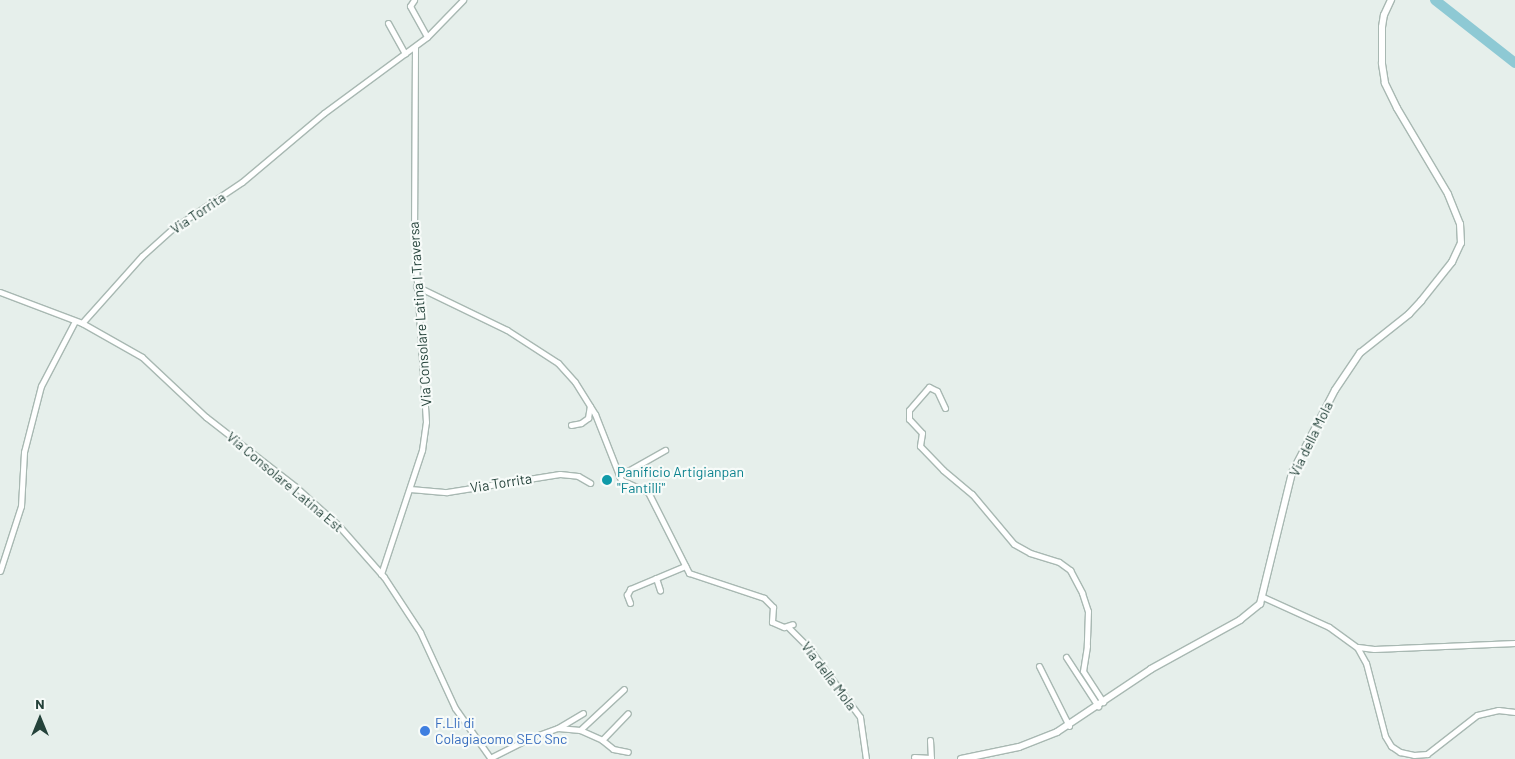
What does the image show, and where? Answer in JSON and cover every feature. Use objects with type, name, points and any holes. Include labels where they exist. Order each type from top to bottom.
[{"type":"street","points":[[414,0],[410,6],[427,37]]},
{"type":"street","name":"Via Torrita","points":[[82,323],[142,256],[172,229],[242,182],[324,113],[427,37],[463,0]]},
{"type":"street","name":"Via della Mola","points":[[961,759],[1027,745],[1069,726],[1160,663],[1257,608],[1263,597],[1292,473],[1335,390],[1360,353],[1409,314],[1421,301],[1452,262],[1461,243],[1460,224],[1448,194],[1397,108],[1385,83],[1382,30],[1384,15],[1391,0]]},
{"type":"street","points":[[388,23],[404,54]]},
{"type":"street","name":"Via Consolare Latina I Traversa","points":[[381,574],[424,442],[426,417],[416,286],[415,46]]},
{"type":"street","points":[[416,286],[508,330],[558,363],[575,382],[590,405],[603,432],[620,476],[625,484],[648,492],[685,566],[630,589],[627,595],[630,603]]},
{"type":"street","name":"Via Consolare Latina Est","points":[[0,292],[82,323],[129,348],[151,363],[206,417],[324,512],[351,538],[381,574],[425,640],[455,708],[491,759]]},
{"type":"street","points":[[0,572],[22,506],[24,452],[41,386],[75,320]]},
{"type":"street","points":[[945,408],[937,391],[929,387],[908,412],[909,420],[922,433],[920,446],[943,470],[972,494],[1014,544],[1030,553],[1060,562],[1070,570],[1082,593],[1088,611],[1088,646],[1083,671],[1101,704]]},
{"type":"street","points":[[571,425],[581,424],[588,418],[590,405]]},
{"type":"street","points":[[620,476],[665,450]]},
{"type":"street","name":"Via Torrita","points":[[410,489],[444,492],[560,474],[578,476],[590,483]]},
{"type":"street","name":"Via della Mola","points":[[685,566],[694,576],[767,599],[772,606],[772,622],[791,626],[860,717],[866,759]]},
{"type":"street","points":[[656,578],[660,590]]},
{"type":"street","points":[[1263,597],[1329,627],[1357,647],[1366,663],[1384,736],[1391,746],[1400,752],[1414,755],[1427,754],[1478,715],[1494,710],[1515,712]]},
{"type":"street","points":[[1357,647],[1370,649],[1515,643]]},
{"type":"street","points":[[1066,657],[1101,704]]},
{"type":"street","points":[[1039,666],[1069,726]]},
{"type":"street","points":[[580,730],[624,689]]},
{"type":"street","points":[[602,740],[628,712]]},
{"type":"street","points":[[491,759],[530,738],[558,728],[583,713]]},
{"type":"street","points":[[558,728],[580,730],[602,740],[613,749],[628,752]]},
{"type":"street","points":[[914,757],[931,759],[930,740]]},
{"type":"waterway","points":[[1435,0],[1515,63]]},
{"type":"place","name":"Panificio Artigianpan \"Fantilli\"","points":[[607,480]]},
{"type":"place","name":"F.Lli di Colagiacomo SEC Snc","points":[[425,731]]}]
